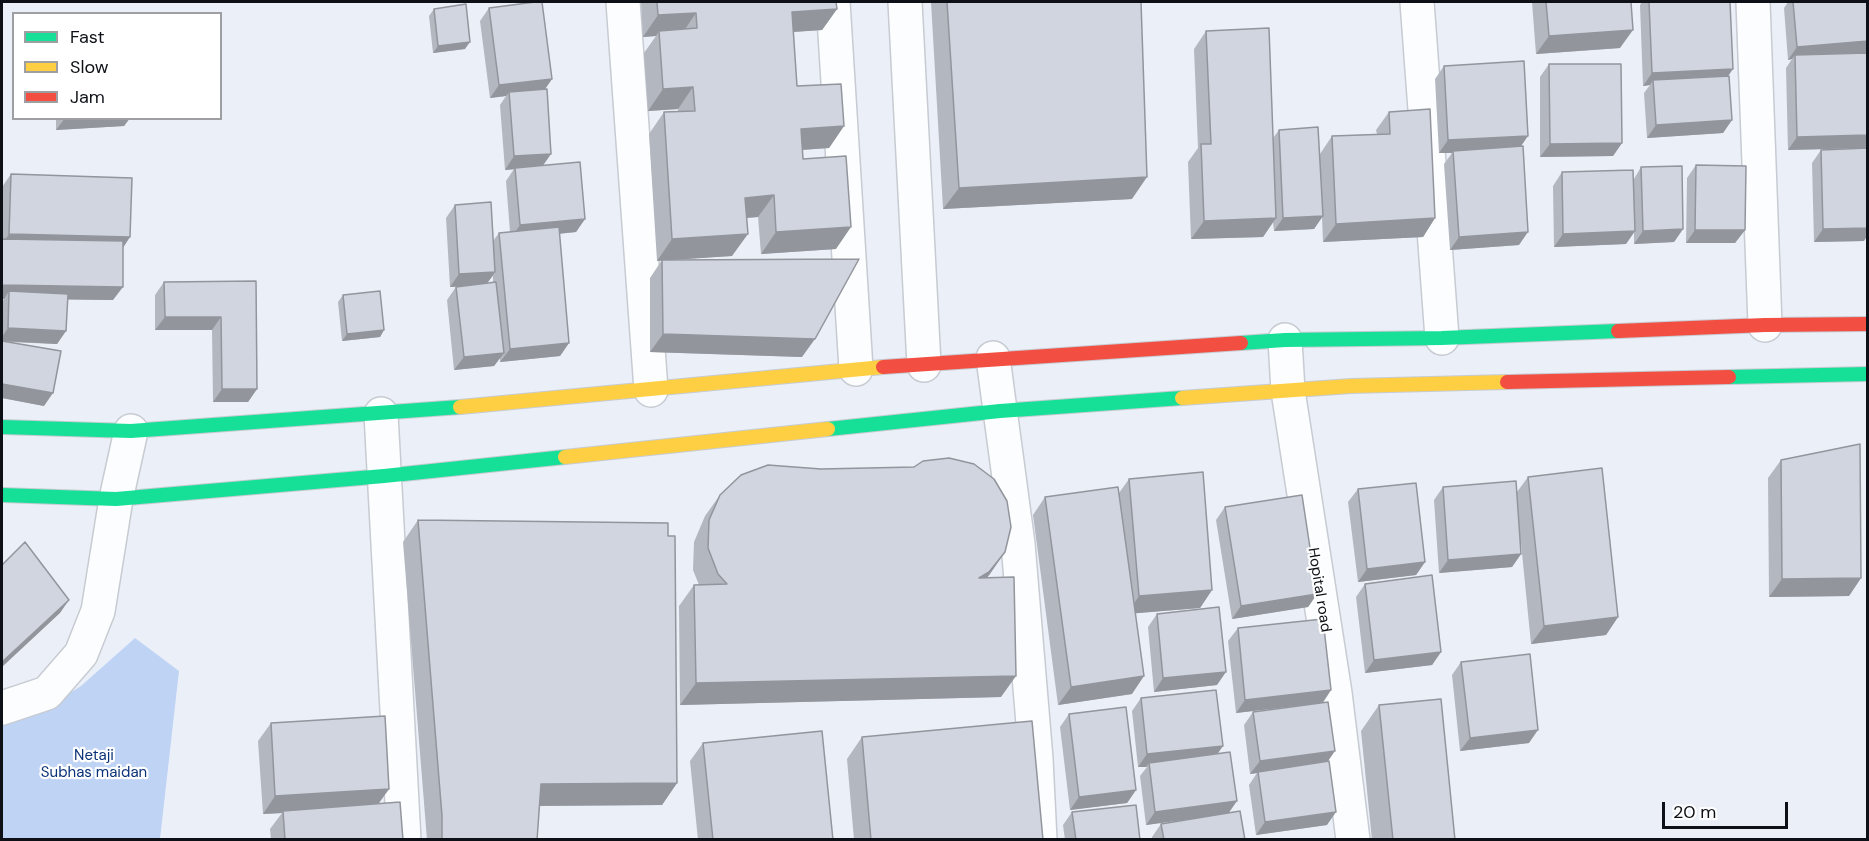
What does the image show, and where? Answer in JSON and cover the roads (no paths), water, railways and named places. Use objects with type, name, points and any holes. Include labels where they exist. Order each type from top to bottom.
[{"type":"main road","points":[[2,427],[131,431],[381,414],[993,358],[1285,340],[1442,338],[1868,324]]},
{"type":"main road","points":[[2,495],[116,499],[384,476],[1000,411],[1351,386],[1868,374]]},
{"type":"street","points":[[623,2],[651,390]]},
{"type":"street","points":[[833,2],[856,369]]},
{"type":"street","points":[[905,2],[924,364]]},
{"type":"street","points":[[1416,2],[1442,338]]},
{"type":"street","points":[[1753,2],[1765,326]]},
{"type":"street","name":"Hopital road","points":[[1285,340],[1288,391],[1335,693],[1353,840]]},
{"type":"street","points":[[993,358],[1018,544],[1036,759],[1040,840]]},
{"type":"street","points":[[381,414],[404,840]]},
{"type":"street","points":[[2,708],[47,693],[81,654],[98,612],[116,499],[131,431]]},
{"type":"park label","name":"Netaji Subhas maidan","points":[[94,764]]}]
